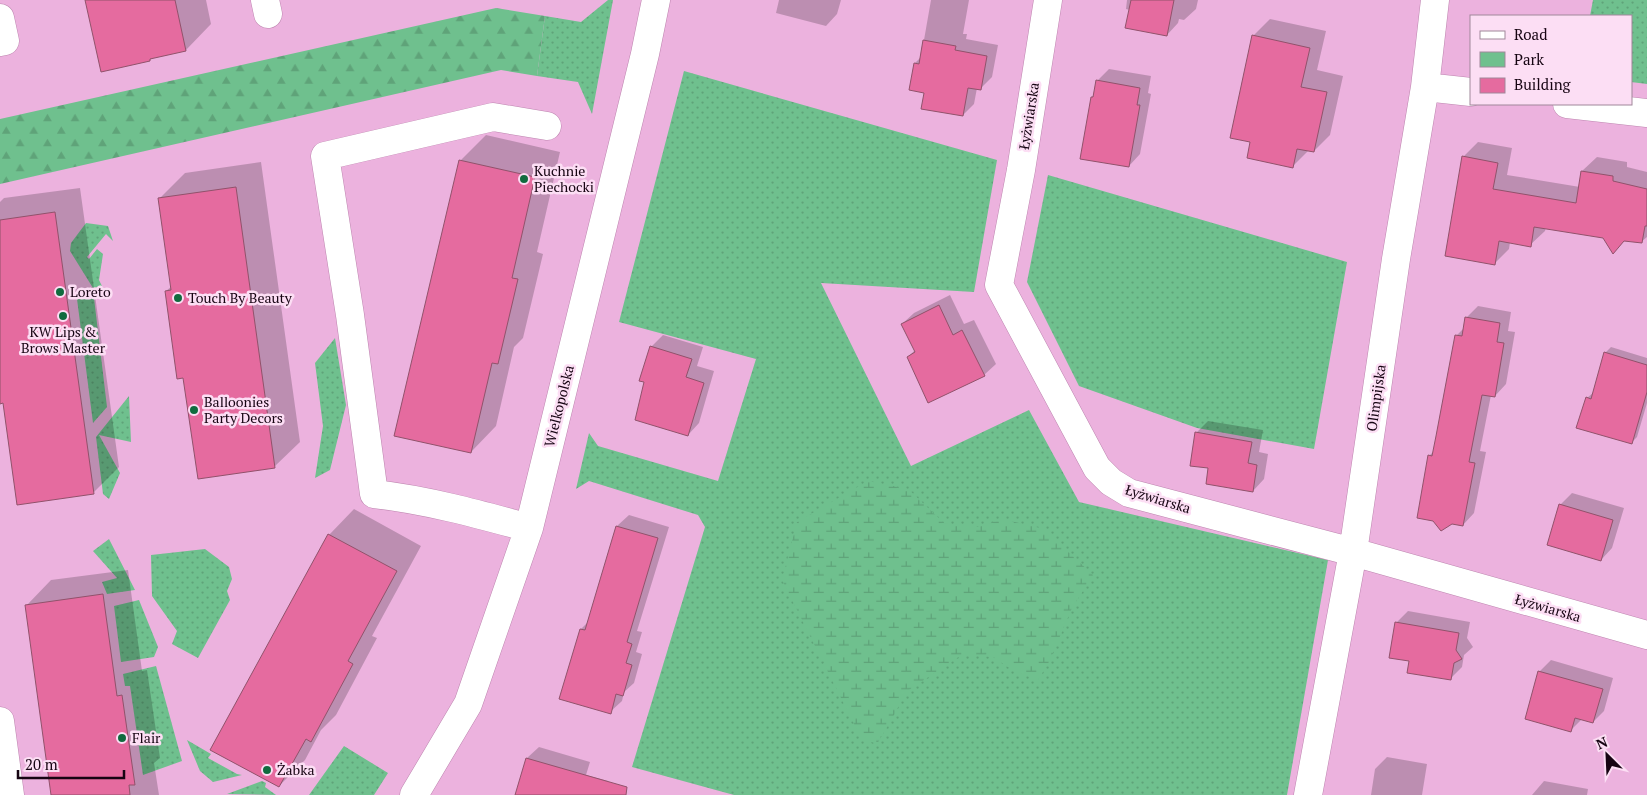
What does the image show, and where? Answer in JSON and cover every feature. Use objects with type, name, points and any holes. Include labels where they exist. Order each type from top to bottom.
[{"type":"street","name":"Wielkopolska","points":[[414,795],[468,704],[530,528],[643,63],[656,0]]},
{"type":"street","name":"Łyżwiarska","points":[[1048,0],[999,285],[1097,468],[1111,482],[1129,493],[1354,552],[1647,636]]},
{"type":"street","name":"Olimpijska","points":[[1308,795],[1354,552],[1396,259],[1425,87],[1435,0]]},
{"type":"street","points":[[0,18],[5,41],[0,42]]},
{"type":"street","points":[[1425,87],[1470,92]]},
{"type":"street","points":[[1576,105],[1647,113]]},
{"type":"street","points":[[530,528],[437,504],[374,494],[350,315],[325,156],[493,117],[547,126]]},
{"type":"street","points":[[0,722],[10,795]]},
{"type":"green space","points":[[608,0],[613,0],[592,114],[578,82],[537,76],[545,16],[581,22]]},
{"type":"green space","points":[[1593,0],[1647,0],[1647,84],[1632,82],[1632,15],[1590,15]]},
{"type":"green space","points":[[496,8],[545,16],[537,76],[501,70],[0,184],[0,119]]},
{"type":"green space","points":[[684,71],[997,160],[974,292],[821,283],[911,466],[1029,410],[1079,502],[1328,560],[1287,795],[734,795],[632,767],[705,527],[698,515],[589,481],[576,489],[589,433],[598,446],[718,481],[756,359],[619,322]]},
{"type":"green space","points":[[1048,175],[1347,262],[1314,449],[1197,428],[1079,386],[1027,282]]},
{"type":"green space","points":[[86,223],[108,226],[113,241],[106,234],[87,257],[89,259],[97,249],[103,254],[99,280],[102,286],[93,288],[70,251],[71,243]]},
{"type":"green space","points":[[94,298],[107,407],[93,423],[77,299]]},
{"type":"green space","points":[[335,338],[346,405],[330,470],[315,478],[323,426],[315,363]]},
{"type":"green space","points":[[129,396],[131,442],[99,435],[120,473],[109,499],[103,494],[96,437]]},
{"type":"green space","points":[[868,481],[908,489],[944,523],[978,527],[1003,519],[1044,529],[1093,575],[1072,608],[1049,662],[1038,680],[1014,671],[993,657],[963,654],[906,692],[877,744],[861,738],[782,580],[797,522]]},
{"type":"green space","points":[[109,539],[135,590],[107,594],[102,582],[117,578],[93,551]]},
{"type":"green space","points":[[205,549],[229,567],[232,579],[227,591],[230,600],[198,658],[172,644],[177,631],[152,596],[151,555]]},
{"type":"green space","points":[[139,600],[158,647],[154,657],[121,662],[114,606]]},
{"type":"green space","points":[[156,666],[182,761],[143,775],[130,686],[125,686],[123,674]]},
{"type":"green space","points":[[187,740],[211,754],[208,758],[242,775],[213,782],[200,771]]},
{"type":"green space","points":[[344,746],[388,773],[374,795],[309,795]]},
{"type":"green space","points":[[262,781],[266,783],[265,787],[276,795],[227,794]]},
{"type":"building","points":[[85,0],[175,0],[186,51],[101,72]]},
{"type":"building","points":[[1131,0],[1174,0],[1167,36],[1125,28]]},
{"type":"building","points":[[1252,35],[1310,48],[1301,87],[1327,92],[1314,152],[1297,149],[1293,168],[1247,158],[1250,142],[1230,138]]},
{"type":"building","points":[[923,40],[956,46],[955,50],[987,56],[981,90],[968,88],[963,116],[921,109],[924,93],[909,90],[914,63],[919,64]]},
{"type":"building","points":[[1096,80],[1140,88],[1137,105],[1140,105],[1129,167],[1080,159],[1091,97],[1093,97]]},
{"type":"building","points":[[1462,156],[1498,163],[1493,189],[1576,203],[1581,171],[1613,176],[1613,181],[1647,189],[1647,226],[1645,226],[1642,243],[1624,241],[1613,254],[1603,238],[1534,227],[1531,247],[1499,241],[1495,265],[1445,256]]},
{"type":"building","points":[[459,160],[535,177],[512,278],[518,279],[498,364],[492,363],[471,453],[394,436]]},
{"type":"building","points":[[236,187],[275,468],[198,479],[183,378],[177,379],[165,291],[171,290],[158,198]]},
{"type":"building","points":[[55,212],[94,494],[17,505],[3,403],[0,404],[0,220]]},
{"type":"building","points":[[939,305],[953,335],[962,330],[985,376],[928,403],[907,357],[915,352],[901,324]]},
{"type":"building","points":[[1465,317],[1500,323],[1497,342],[1504,343],[1495,397],[1482,395],[1469,462],[1475,463],[1463,526],[1452,524],[1441,531],[1433,521],[1417,518],[1428,455],[1432,456],[1455,335],[1462,336]]},
{"type":"building","points":[[650,346],[692,359],[686,377],[704,383],[688,436],[635,420],[644,382],[639,381]]},
{"type":"building","points":[[1604,352],[1647,365],[1647,392],[1632,444],[1576,428],[1586,397],[1591,399]]},
{"type":"building","points":[[1195,432],[1252,442],[1248,463],[1257,465],[1253,492],[1206,484],[1208,468],[1190,466]]},
{"type":"building","points":[[1559,504],[1613,520],[1601,561],[1547,545]]},
{"type":"building","points":[[616,526],[658,538],[627,642],[632,644],[626,663],[632,665],[623,696],[616,694],[611,714],[559,699],[580,629],[585,630]]},
{"type":"building","points":[[328,534],[397,571],[348,661],[353,664],[311,742],[306,739],[279,787],[210,750]]},
{"type":"building","points":[[103,594],[117,696],[122,695],[135,785],[129,785],[130,795],[51,795],[25,605]]},
{"type":"building","points":[[1395,622],[1459,633],[1456,650],[1462,659],[1454,663],[1451,680],[1407,673],[1409,661],[1389,658]]},
{"type":"building","points":[[1538,671],[1603,689],[1593,723],[1575,718],[1571,732],[1525,719]]},
{"type":"building","points":[[526,758],[627,787],[626,795],[515,795]]},
{"type":"place","name":"Kuchnie Piechocki","points":[[524,179]]},
{"type":"place","name":"Loreto","points":[[60,292]]},
{"type":"place","name":"Touch By Beauty","points":[[178,298]]},
{"type":"place","name":"KW Lips & Brows Master","points":[[63,316]]},
{"type":"place","name":"Balloonies Party Decors","points":[[194,410]]},
{"type":"place","name":"Flair","points":[[122,738]]},
{"type":"place","name":"Żabka","points":[[267,770]]}]
